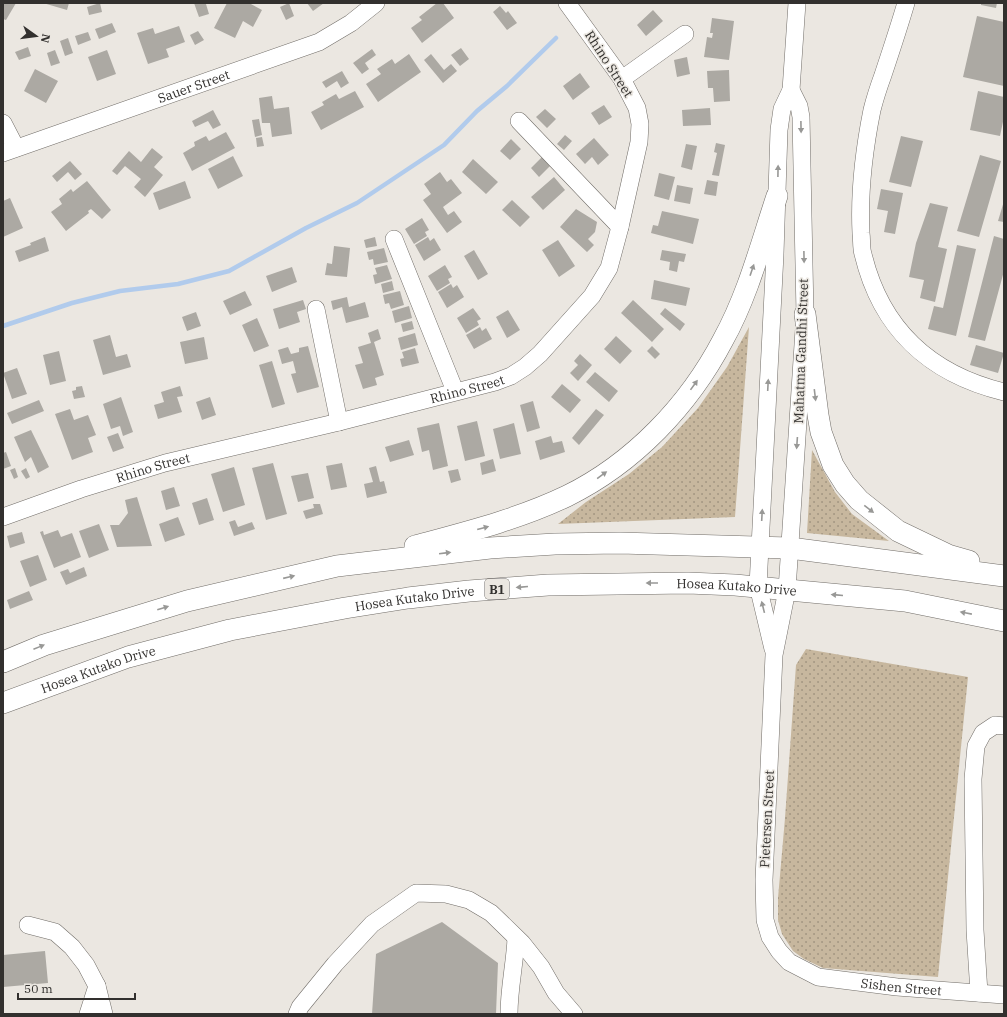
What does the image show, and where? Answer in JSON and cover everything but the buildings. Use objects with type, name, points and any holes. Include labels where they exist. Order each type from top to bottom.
[{"type":"main road","points":[[3,662],[44,645],[187,601],[337,566],[490,526],[566,496],[590,483],[620,462],[656,432],[683,401],[704,372],[724,340],[741,302],[777,196]]},
{"type":"main road","points":[[805,314],[821,432],[833,465],[845,484],[859,500],[898,531],[948,555],[1004,571]]},
{"type":"main road","points":[[337,566],[490,548],[555,544],[620,544],[790,548],[1004,576]]},
{"type":"main road","name":"Hosea Kutako Drive","points":[[3,703],[128,657],[230,630],[287,618],[408,598],[469,591],[548,585],[688,583],[735,585],[905,601],[1004,621]]},
{"type":"street","name":"Sauer Street","points":[[9,150],[319,42],[351,23],[376,3]]},
{"type":"street","name":"Rhino Street","points":[[3,517],[81,489],[165,463],[339,422],[455,391],[495,382],[512,376],[526,367],[540,354],[592,296],[609,268],[620,227],[639,142],[640,124],[637,108],[622,80],[568,3]]},
{"type":"street","name":"Mahatma Gandhi Street","points":[[758,587],[779,130],[782,109],[791,90],[797,3]]},
{"type":"street","points":[[906,3],[872,109],[860,210],[862,253],[876,295],[894,325],[918,350],[950,373],[972,383],[1004,392]]},
{"type":"street","points":[[622,80],[685,34]]},
{"type":"street","name":"Mahatma Gandhi Street","points":[[787,590],[805,314],[801,117],[799,106],[791,90]]},
{"type":"street","points":[[519,121],[620,227]]},
{"type":"street","points":[[3,123],[9,150]]},
{"type":"street","points":[[394,239],[455,391]]},
{"type":"street","points":[[316,309],[339,422]]},
{"type":"street","name":"Pietersen Street","points":[[758,587],[774,655]]},
{"type":"street","name":"Pietersen Street","points":[[787,590],[774,655],[767,854],[764,880],[765,920],[770,937],[779,951],[789,962],[801,969]]},
{"type":"street","points":[[979,994],[975,930],[973,779],[976,746],[984,733],[995,725],[1004,726]]},
{"type":"street","points":[[297,1014],[300,1007],[335,964],[372,924],[416,893],[446,894],[469,900],[491,913],[522,943],[541,967],[556,993],[574,1014]]},
{"type":"street","points":[[28,925],[55,932],[72,946],[86,965],[97,986],[104,1014]]},
{"type":"street","points":[[509,1014],[516,938]]},
{"type":"street","name":"Sishen Street","points":[[801,969],[818,976],[837,980],[897,987],[1004,995]]},
{"type":"street","points":[[88,1014],[97,986]]},
{"type":"shaded area","points":[[749,327],[735,517],[558,524],[586,502],[629,474],[662,447],[698,408],[727,367]]},
{"type":"shaded area","points":[[812,450],[835,492],[852,514],[889,541],[807,533]]},
{"type":"shaded area","points":[[806,649],[968,677],[938,977],[823,968],[804,959],[793,951],[782,934],[778,920],[778,898],[796,665]]},
{"type":"waterway","points":[[3,326],[72,303],[120,291],[178,284],[229,271],[306,228],[357,203],[444,145],[477,111],[507,86],[556,38]]}]
